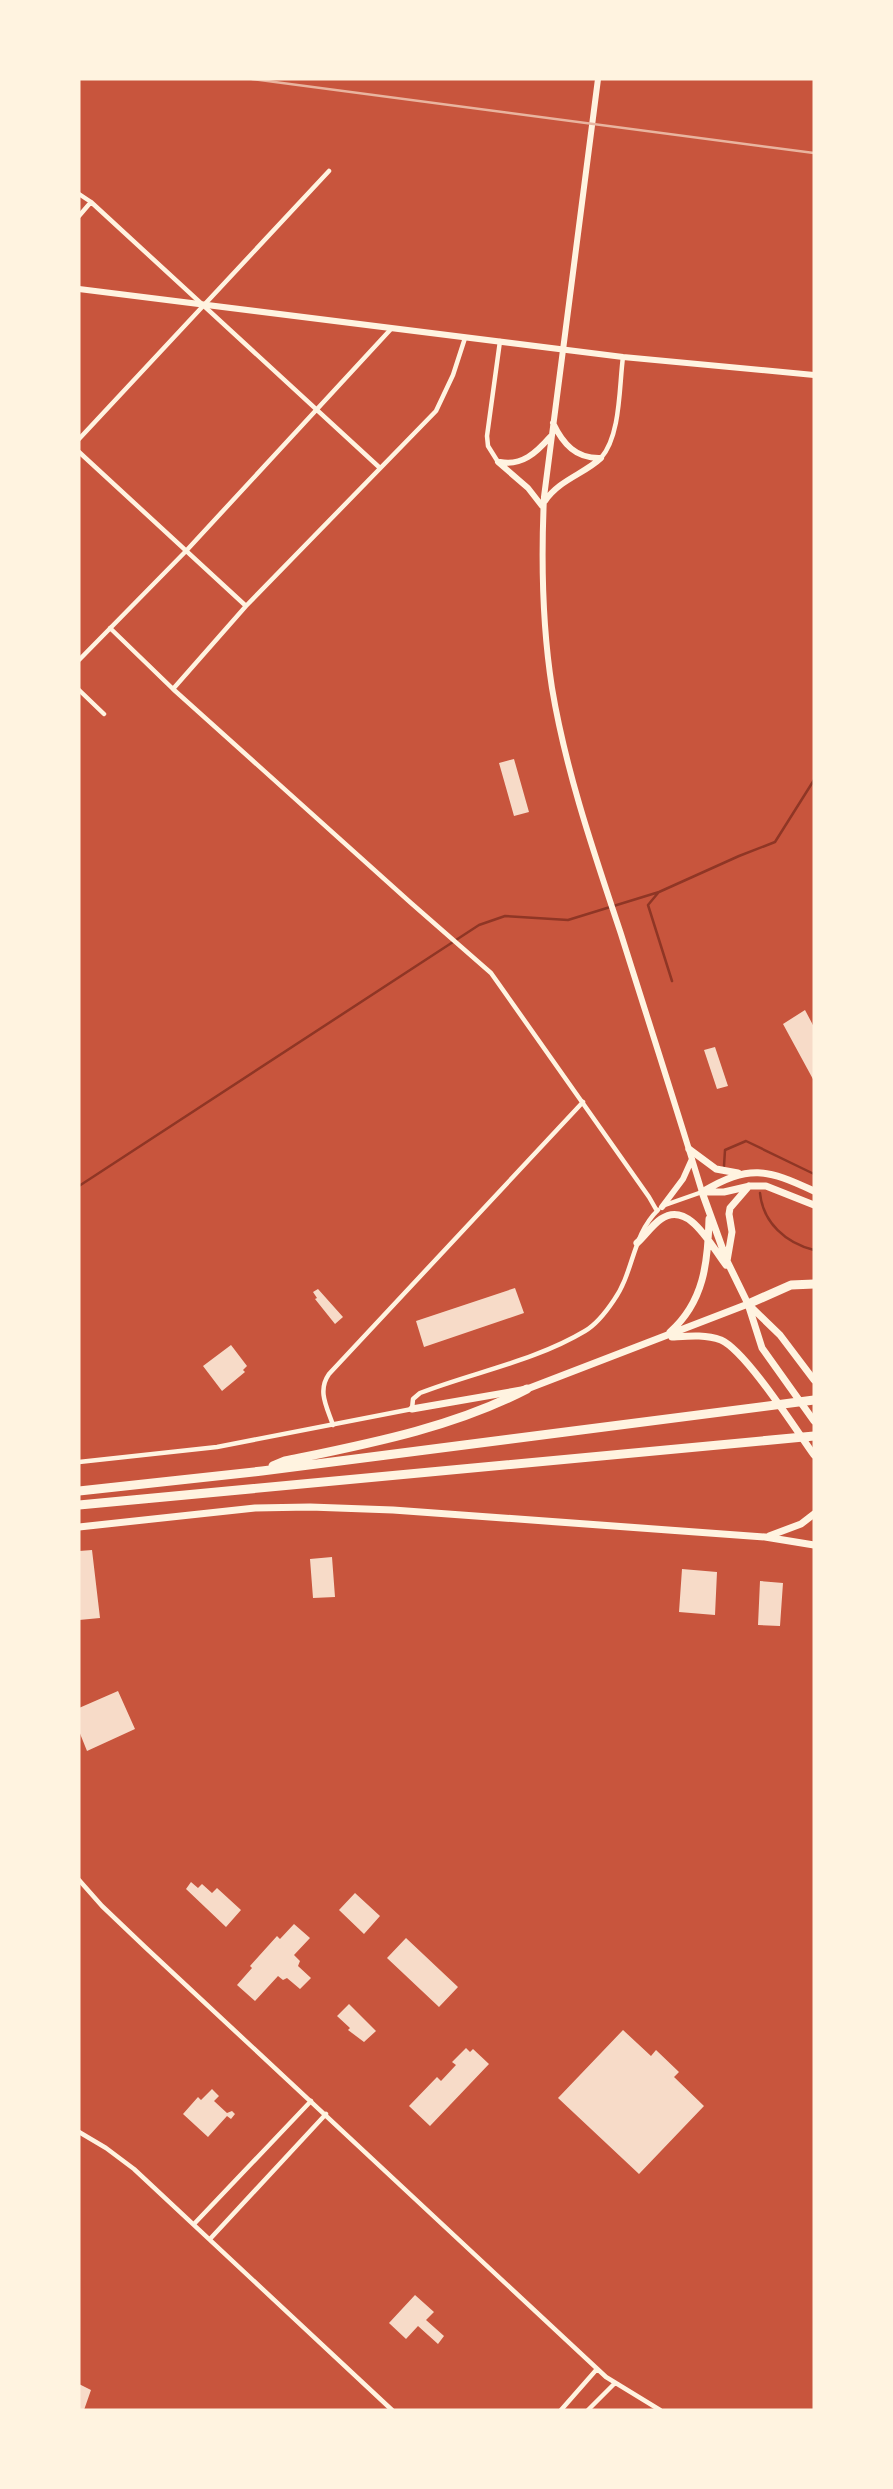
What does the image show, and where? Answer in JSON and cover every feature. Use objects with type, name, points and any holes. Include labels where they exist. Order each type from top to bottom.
[{"type":"highway","points":[[748,1304],[791,1285],[814,1284]]},
{"type":"highway","points":[[262,1471],[285,1461],[452,1420],[488,1408],[527,1390]]},
{"type":"highway","points":[[79,1491],[262,1471],[814,1400]]},
{"type":"highway","points":[[79,1505],[814,1436]]},
{"type":"main road","points":[[598,79],[556,394],[544,506],[542,591],[552,686],[568,761],[593,850],[709,1212],[727,1262],[748,1304],[762,1348],[814,1421]]},
{"type":"main road","points":[[79,289],[622,357],[814,375]]},
{"type":"main road","points":[[553,421],[563,440],[576,453],[601,458]]},
{"type":"main road","points":[[498,462],[511,463],[528,457],[551,436]]},
{"type":"main road","points":[[544,506],[553,491],[601,458]]},
{"type":"main road","points":[[498,462],[544,506]]},
{"type":"main road","points":[[689,1149],[716,1169],[745,1174],[772,1173],[814,1191]]},
{"type":"main road","points":[[660,1209],[683,1179],[692,1159]]},
{"type":"main road","points":[[702,1192],[720,1182],[745,1174]]},
{"type":"main road","points":[[702,1192],[724,1192],[750,1186],[774,1187],[814,1205]]},
{"type":"main road","points":[[727,1262],[732,1232],[729,1222],[730,1208],[750,1186]]},
{"type":"main road","points":[[664,1337],[693,1307],[708,1257],[709,1212]]},
{"type":"main road","points":[[637,1243],[663,1217],[677,1213],[690,1219],[732,1273]]},
{"type":"main road","points":[[412,1409],[527,1390],[748,1304]]},
{"type":"main road","points":[[748,1304],[780,1335],[814,1380]]},
{"type":"main road","points":[[664,1337],[699,1336],[718,1339],[731,1346],[746,1362],[814,1455]]},
{"type":"main road","points":[[79,1527],[242,1509],[310,1507],[407,1511],[765,1537],[814,1545]]},
{"type":"main road","points":[[765,1537],[801,1524],[814,1514]]},
{"type":"street","points":[[79,439],[329,172]]},
{"type":"street","points":[[79,194],[91,202],[380,468]]},
{"type":"street","points":[[79,216],[91,202]]},
{"type":"street","points":[[79,660],[186,551],[391,329]]},
{"type":"street","points":[[173,689],[246,607],[436,411],[453,375],[465,338]]},
{"type":"street","points":[[498,462],[488,446],[487,436],[500,341]]},
{"type":"street","points":[[601,458],[613,436],[622,357]]},
{"type":"street","points":[[79,452],[246,607]]},
{"type":"street","points":[[110,628],[173,689],[411,904],[491,972],[660,1209]]},
{"type":"street","points":[[79,690],[104,714]]},
{"type":"street","points":[[333,1425],[322,1395],[323,1384],[329,1374],[583,1102]]},
{"type":"street","points":[[79,1462],[217,1447],[412,1409],[413,1399],[420,1393],[501,1366],[586,1330],[604,1315],[621,1290],[647,1222],[660,1209],[702,1192]]},
{"type":"street","points":[[79,1882],[597,2369],[660,2410]]},
{"type":"street","points":[[194,2224],[311,2101]]},
{"type":"street","points":[[210,2239],[326,2114]]},
{"type":"street","points":[[79,2132],[123,2160],[393,2410]]},
{"type":"street","points":[[561,2410],[597,2369]]},
{"type":"street","points":[[588,2410],[615,2383]]},
{"type":"building","points":[[514,759],[529,812],[514,816],[499,763]]},
{"type":"building","points":[[805,1010],[814,1027],[814,1081],[783,1024]]},
{"type":"building","points":[[715,1047],[728,1086],[717,1089],[704,1050]]},
{"type":"building","points":[[515,1288],[524,1313],[424,1347],[416,1321]]},
{"type":"building","points":[[318,1289],[343,1317],[335,1324],[315,1299],[317,1298],[313,1292]]},
{"type":"building","points":[[231,1345],[247,1366],[243,1370],[245,1372],[222,1391],[203,1366]]},
{"type":"building","points":[[92,1550],[100,1618],[79,1620],[79,1551]]},
{"type":"building","points":[[332,1557],[335,1597],[313,1598],[310,1559]]},
{"type":"building","points":[[682,1569],[717,1572],[715,1615],[679,1612]]},
{"type":"building","points":[[760,1581],[783,1583],[780,1626],[758,1625]]},
{"type":"building","points":[[118,1691],[135,1729],[87,1751],[79,1731],[79,1708]]},
{"type":"building","points":[[191,1882],[198,1888],[202,1884],[212,1893],[217,1888],[241,1910],[226,1927],[186,1889]]},
{"type":"building","points":[[355,1893],[380,1916],[364,1934],[339,1910]]},
{"type":"building","points":[[294,1924],[310,1938],[294,1955],[300,1961],[298,1966],[311,1978],[300,1989],[287,1978],[283,1980],[278,1976],[255,2001],[237,1985],[277,1936],[280,1939]]},
{"type":"building","points":[[406,1938],[458,1987],[439,2007],[387,1958]]},
{"type":"building","points":[[349,2004],[376,2031],[364,2042],[348,2030],[350,2028],[337,2016]]},
{"type":"building","points":[[623,2030],[651,2056],[656,2050],[679,2072],[674,2077],[704,2106],[639,2174],[558,2098]]},
{"type":"building","points":[[466,2048],[470,2052],[473,2049],[489,2064],[430,2126],[409,2106],[437,2077],[441,2081],[456,2065],[452,2062]]},
{"type":"building","points":[[212,2089],[219,2096],[214,2101],[227,2113],[232,2111],[235,2114],[231,2119],[227,2116],[208,2137],[183,2114],[198,2097],[201,2100]]},
{"type":"building","points":[[415,2295],[434,2312],[426,2320],[444,2336],[438,2344],[418,2326],[406,2339],[389,2323]]},
{"type":"building","points":[[79,2384],[91,2390],[84,2410],[79,2410]]},
{"type":"waterway","points":[[79,1186],[479,925],[505,916],[568,920],[659,892],[775,842],[814,780]]},
{"type":"waterway","points":[[658,893],[648,905],[672,981]]},
{"type":"waterway","points":[[724,1166],[725,1150],[746,1141],[814,1174]]},
{"type":"waterway","points":[[760,1193],[766,1214],[778,1230],[785,1237],[814,1250]]},
{"type":"railway","points":[[252,79],[814,153]]}]
